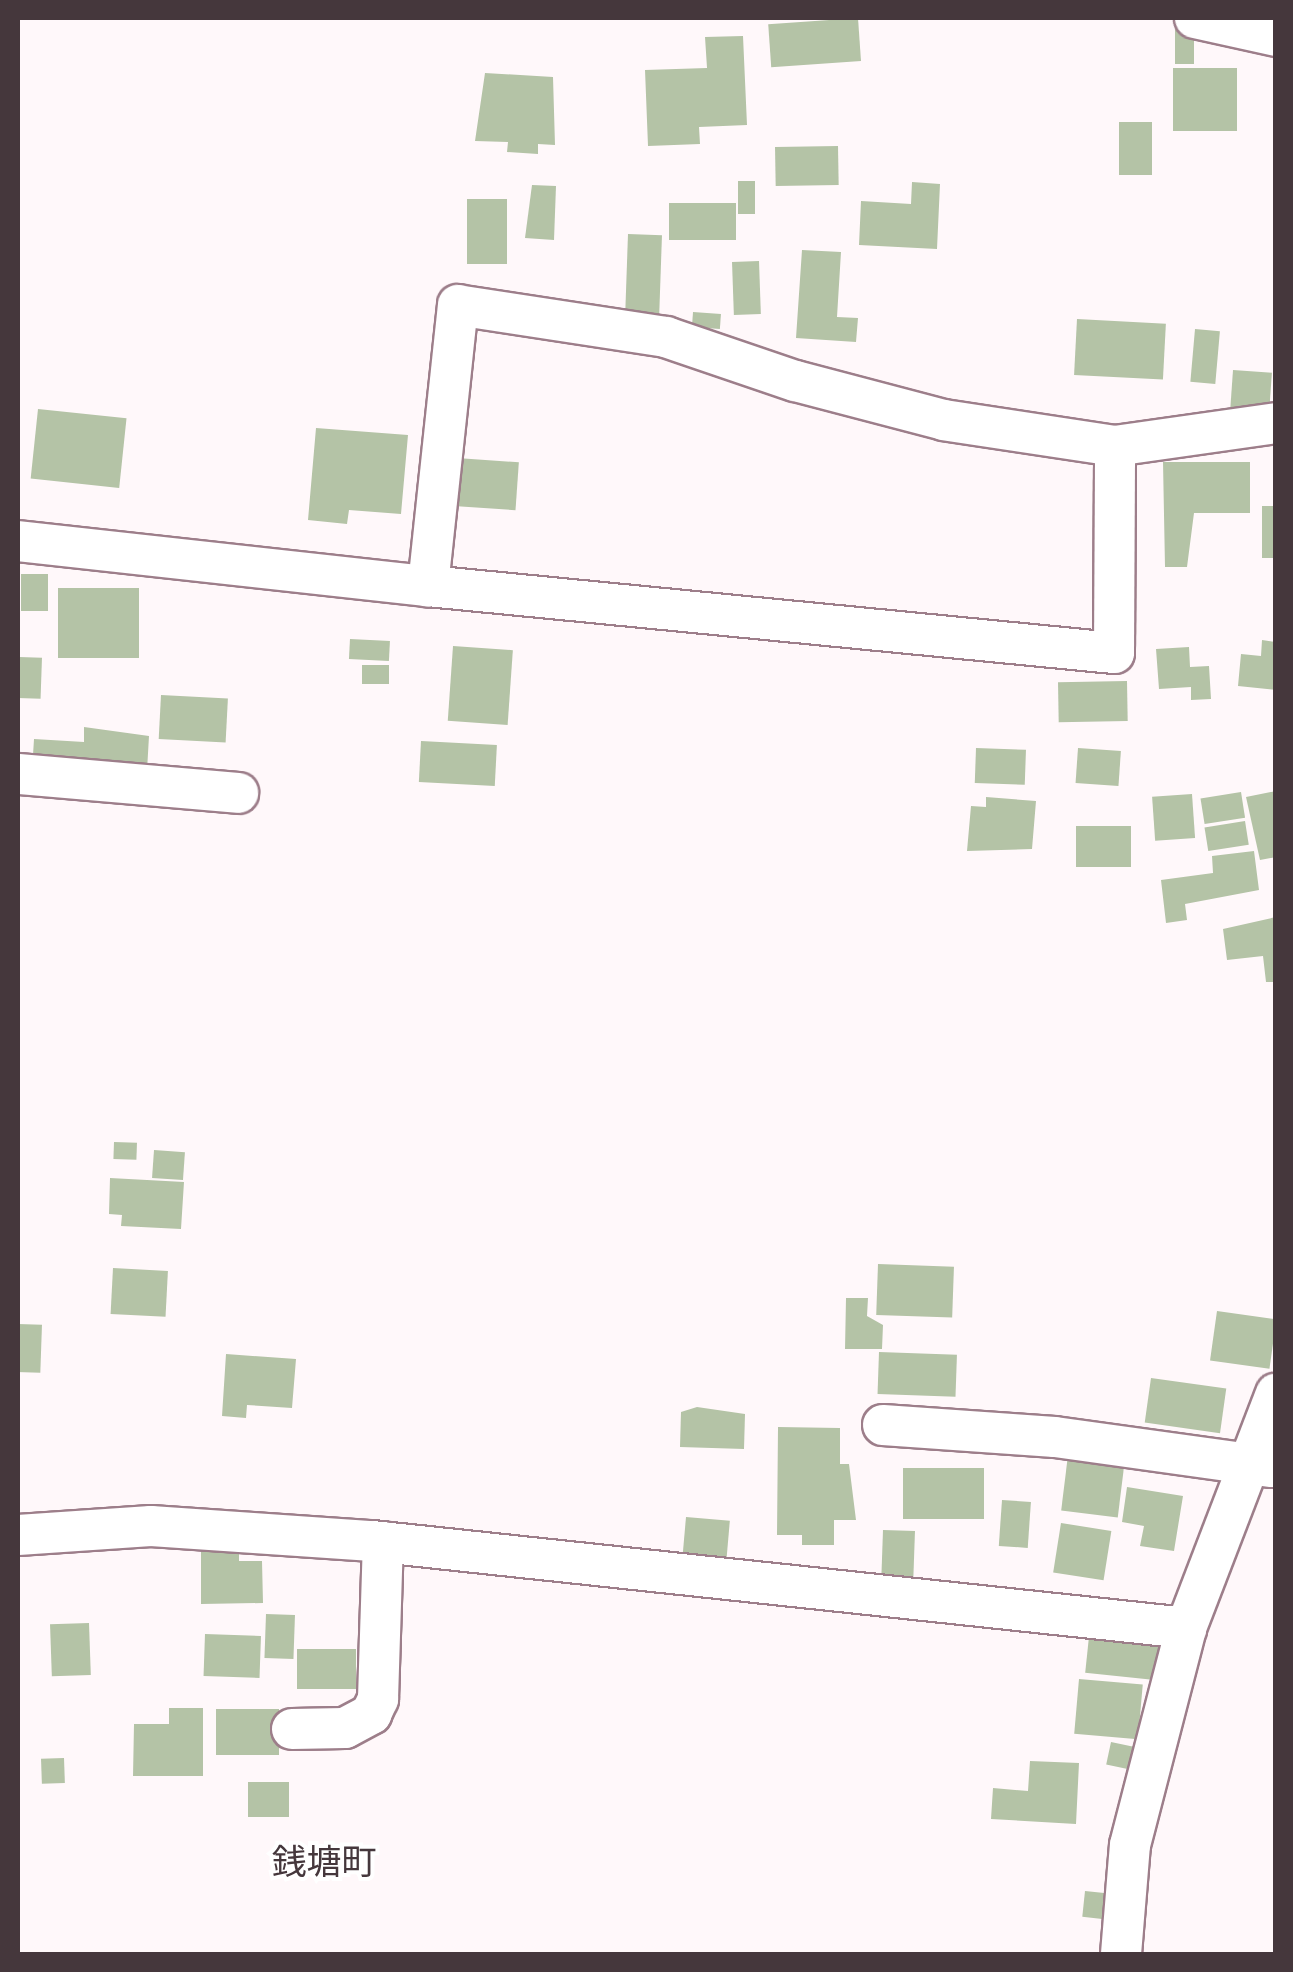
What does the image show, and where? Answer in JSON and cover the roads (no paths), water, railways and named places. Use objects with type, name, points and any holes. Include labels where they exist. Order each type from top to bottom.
[{"type":"street","points":[[1195,18],[1276,36]]},
{"type":"street","points":[[428,586],[458,305],[666,337],[795,381],[944,420],[1115,446],[1276,423]]},
{"type":"street","points":[[18,541],[428,586],[1114,652],[1115,446]]},
{"type":"street","points":[[18,774],[238,793]]},
{"type":"street","points":[[1121,1954],[1130,1845],[1186,1628],[1260,1467],[1276,1394]]},
{"type":"street","points":[[883,1424],[1055,1438],[1260,1467]]},
{"type":"street","points":[[18,1535],[150,1526],[383,1542],[1186,1628]]},
{"type":"street","points":[[292,1729],[345,1728],[371,1714],[378,1698],[383,1542]]},
{"type":"district","name":"銭塘町","points":[[324,1863]]}]
